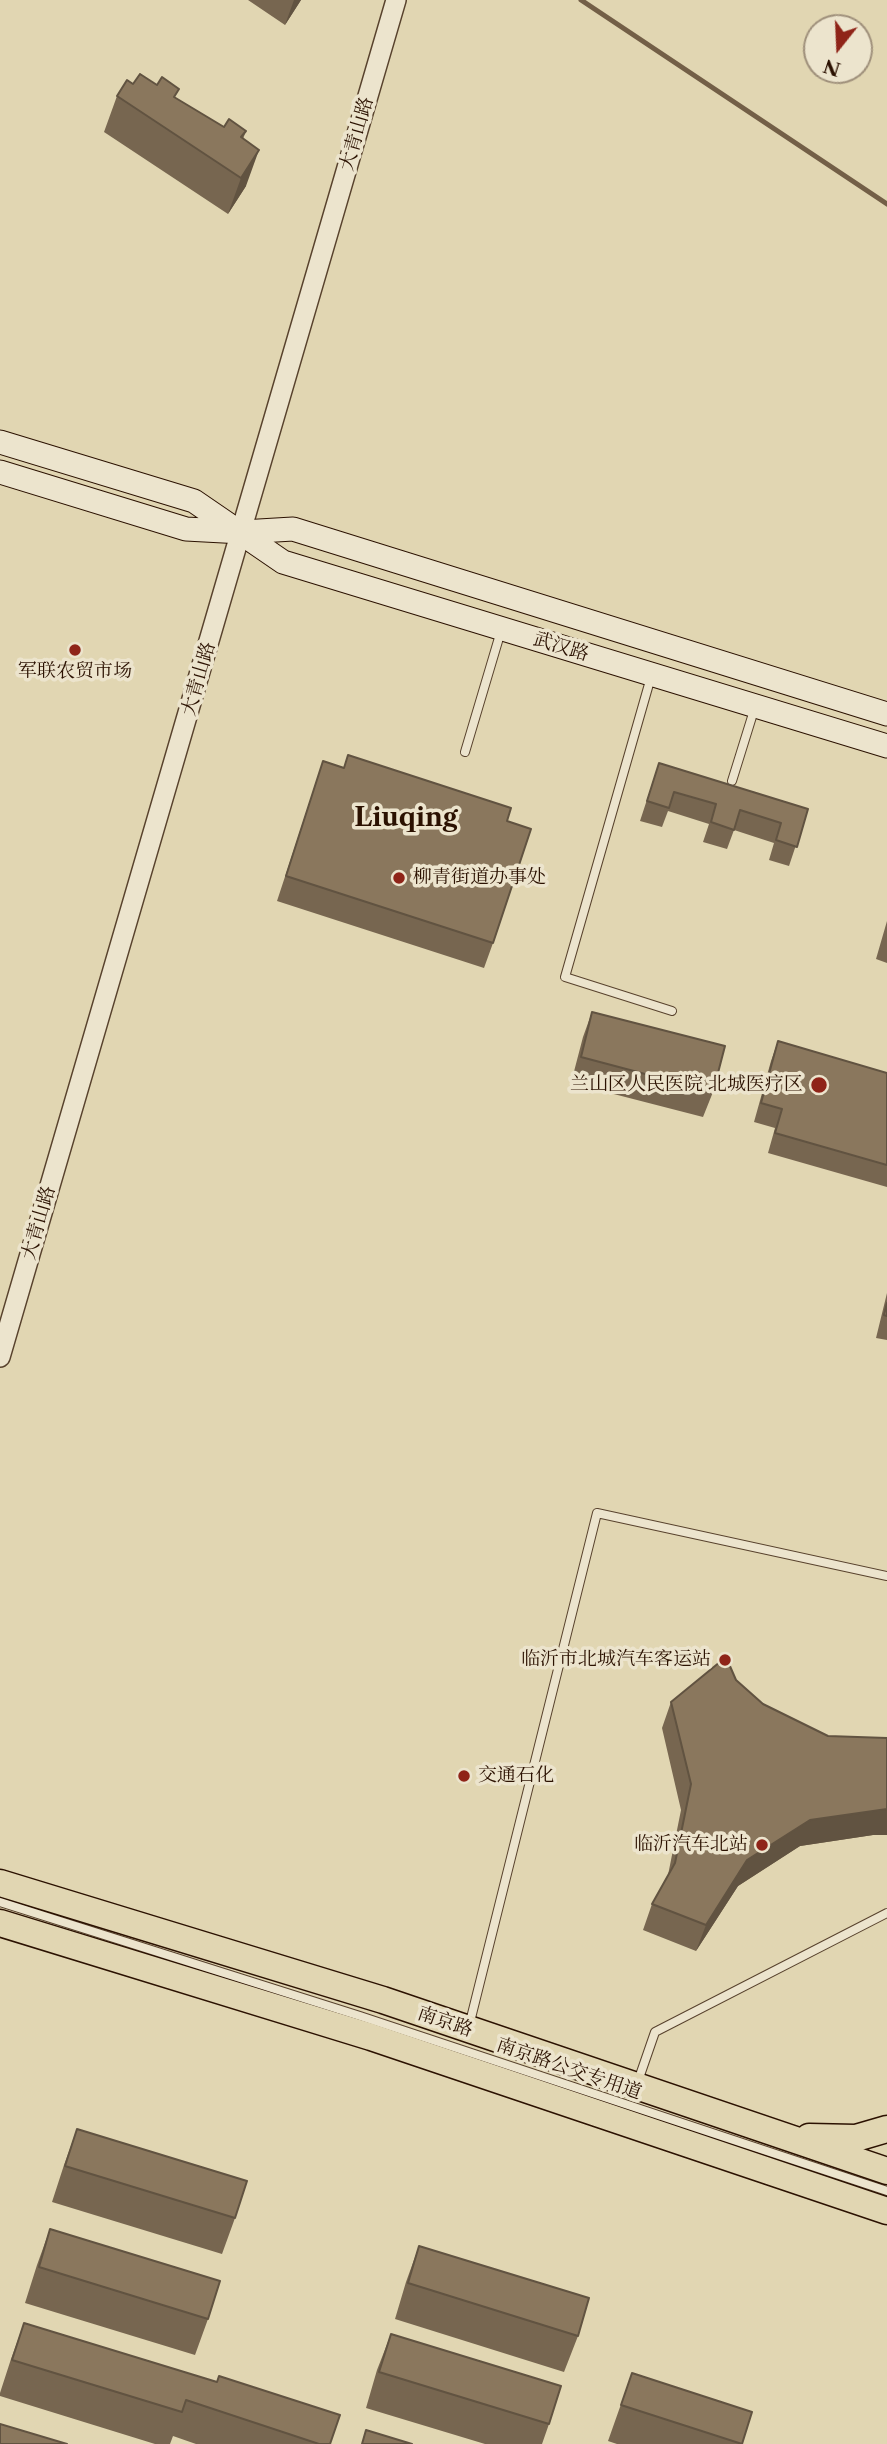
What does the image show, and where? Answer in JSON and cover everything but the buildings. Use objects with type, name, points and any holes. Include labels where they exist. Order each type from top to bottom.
[{"type":"highway","name":"南京路","points":[[0,1883],[468,2030],[887,2171]]},
{"type":"highway","name":"南京路","points":[[0,1923],[371,2037],[887,2211]]},
{"type":"highway","points":[[784,2137],[856,2138],[887,2130]]},
{"type":"main road","name":"武汉路","points":[[0,442],[194,501],[283,562],[887,746]]},
{"type":"main road","name":"武汉路","points":[[0,472],[186,529],[242,532],[293,529],[887,714]]},
{"type":"street","name":"大青山路","points":[[0,1357],[396,0]]},
{"type":"lane","points":[[465,752],[502,629]]},
{"type":"lane","points":[[652,674],[565,977],[672,1011]]},
{"type":"lane","points":[[732,781],[755,706]]},
{"type":"lane","points":[[468,2030],[597,1513],[887,1576]]},
{"type":"lane","name":"南京路公交专用道","points":[[0,1902],[360,2016],[887,2191]]},
{"type":"lane","points":[[636,2086],[655,2032],[887,1913]]},
{"type":"waterway","points":[[581,0],[887,204]]},
{"type":"place","name":"军联农贸市场","points":[[75,650]]},
{"type":"place","name":"柳青街道办事处","points":[[399,878]]},
{"type":"place","name":"兰山区人民医院 北城医疗区","points":[[819,1085]]},
{"type":"place","name":"临沂市北城汽车客运站","points":[[725,1660]]},
{"type":"place","name":"交通石化","points":[[464,1776]]},
{"type":"place","name":"临沂汽车北站","points":[[762,1845]]},
{"type":"district","name":"Liuqing","points":[[406,818]]}]
